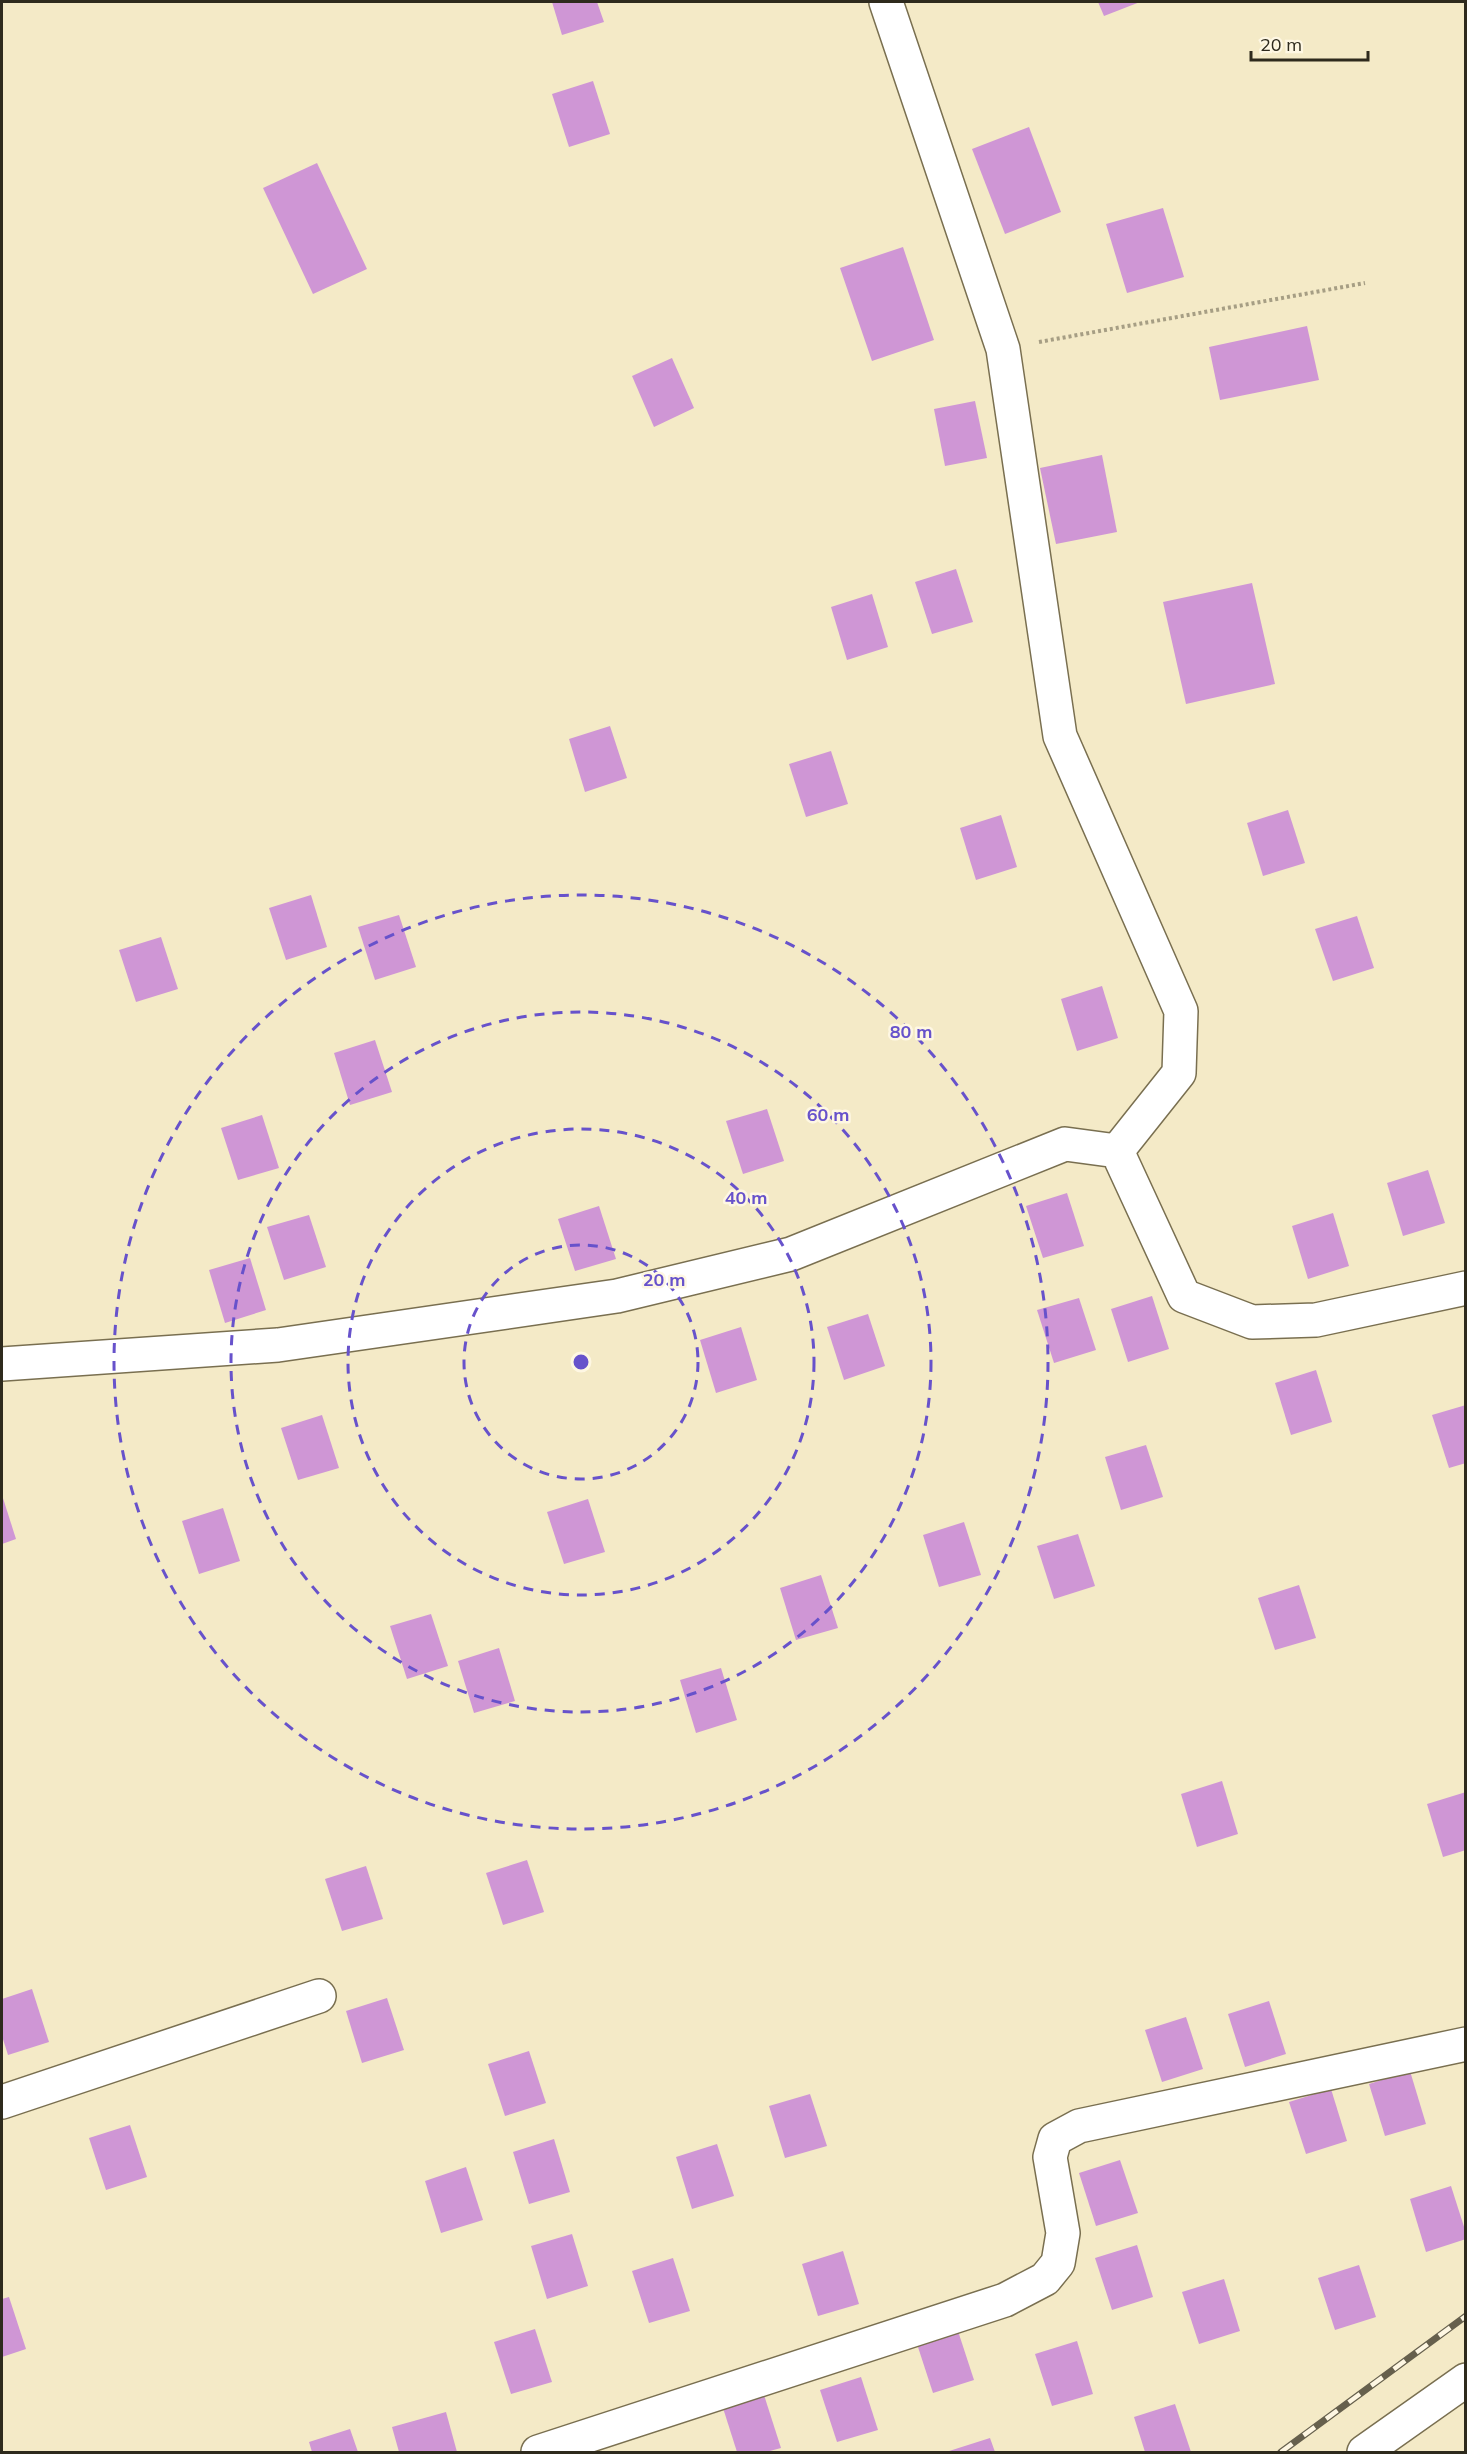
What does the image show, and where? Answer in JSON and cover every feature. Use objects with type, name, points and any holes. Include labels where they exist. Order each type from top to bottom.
[{"type":"street","points":[[886,2],[1003,348],[1060,736],[1181,1011],[1179,1073],[1117,1151]]},
{"type":"street","points":[[2,1364],[278,1345],[617,1296],[791,1254],[1065,1144],[1117,1151]]},
{"type":"street","points":[[1117,1151],[1184,1296],[1252,1322],[1316,1320],[1466,1288]]},
{"type":"street","points":[[2,2102],[319,1996]]},
{"type":"street","points":[[538,2452],[1005,2300],[1045,2279],[1058,2263],[1063,2233],[1050,2157],[1056,2139],[1079,2126],[1466,2044]]},
{"type":"street","points":[[1364,2452],[1466,2380]]},
{"type":"path","points":[[1003,348],[1365,283]]},
{"type":"building","points":[[552,2],[597,2],[604,22],[562,35]]},
{"type":"building","points":[[1098,2],[1140,2],[1104,16]]},
{"type":"building","points":[[593,81],[610,134],[569,147],[552,94]]},
{"type":"building","points":[[1029,127],[1061,212],[1005,234],[972,149]]},
{"type":"building","points":[[317,163],[367,269],[313,294],[263,188]]},
{"type":"building","points":[[1163,208],[1184,277],[1127,293],[1106,224]]},
{"type":"building","points":[[903,247],[934,340],[872,361],[840,268]]},
{"type":"building","points":[[1307,326],[1319,380],[1220,400],[1209,347]]},
{"type":"building","points":[[672,358],[694,408],[654,427],[632,376]]},
{"type":"building","points":[[975,401],[987,458],[945,466],[934,409]]},
{"type":"building","points":[[1102,455],[1117,532],[1056,544],[1040,468]]},
{"type":"building","points":[[956,569],[973,622],[932,634],[915,582]]},
{"type":"building","points":[[1252,583],[1275,684],[1186,704],[1163,602]]},
{"type":"building","points":[[872,594],[888,647],[847,660],[831,607]]},
{"type":"building","points":[[610,726],[627,778],[585,792],[569,739]]},
{"type":"building","points":[[831,751],[848,804],[806,817],[789,764]]},
{"type":"building","points":[[1288,810],[1305,863],[1263,876],[1247,823]]},
{"type":"building","points":[[1001,815],[1017,867],[976,880],[960,828]]},
{"type":"building","points":[[311,895],[327,947],[286,960],[269,908]]},
{"type":"building","points":[[399,915],[416,967],[375,980],[358,927]]},
{"type":"building","points":[[1357,916],[1374,968],[1333,981],[1315,929]]},
{"type":"building","points":[[161,937],[178,989],[136,1002],[119,950]]},
{"type":"building","points":[[1102,986],[1118,1038],[1077,1051],[1061,999]]},
{"type":"building","points":[[375,1040],[392,1092],[350,1105],[334,1053]]},
{"type":"building","points":[[767,1109],[784,1161],[743,1174],[726,1121]]},
{"type":"building","points":[[262,1115],[279,1168],[238,1180],[221,1128]]},
{"type":"building","points":[[1428,1170],[1445,1223],[1403,1236],[1387,1183]]},
{"type":"building","points":[[1067,1193],[1084,1246],[1043,1258],[1026,1206]]},
{"type":"building","points":[[599,1206],[616,1259],[575,1271],[558,1219]]},
{"type":"building","points":[[1333,1213],[1349,1266],[1308,1279],[1292,1226]]},
{"type":"building","points":[[309,1215],[326,1267],[284,1280],[267,1227]]},
{"type":"building","points":[[250,1258],[266,1310],[225,1323],[209,1270]]},
{"type":"building","points":[[1152,1296],[1169,1349],[1128,1362],[1111,1309]]},
{"type":"building","points":[[1079,1298],[1096,1350],[1054,1363],[1037,1310]]},
{"type":"building","points":[[868,1314],[885,1366],[844,1380],[827,1327]]},
{"type":"building","points":[[741,1327],[757,1380],[716,1393],[700,1340]]},
{"type":"building","points":[[1316,1370],[1332,1422],[1291,1435],[1275,1383]]},
{"type":"building","points":[[1466,1405],[1466,1463],[1449,1468],[1432,1415]]},
{"type":"building","points":[[322,1415],[339,1468],[298,1480],[281,1428]]},
{"type":"building","points":[[1146,1445],[1163,1497],[1121,1510],[1105,1457]]},
{"type":"building","points":[[2,1495],[16,1539],[2,1544]]},
{"type":"building","points":[[588,1499],[605,1552],[564,1564],[547,1512]]},
{"type":"building","points":[[223,1508],[240,1561],[199,1574],[182,1521]]},
{"type":"building","points":[[964,1522],[981,1575],[939,1587],[923,1535]]},
{"type":"building","points":[[1078,1534],[1095,1586],[1054,1599],[1037,1546]]},
{"type":"building","points":[[821,1575],[838,1628],[796,1640],[780,1588]]},
{"type":"building","points":[[1299,1585],[1316,1638],[1275,1650],[1258,1598]]},
{"type":"building","points":[[431,1614],[448,1666],[407,1679],[390,1626]]},
{"type":"building","points":[[499,1648],[515,1701],[474,1713],[458,1661]]},
{"type":"building","points":[[721,1668],[737,1720],[696,1733],[680,1680]]},
{"type":"building","points":[[1222,1781],[1238,1834],[1197,1847],[1181,1794]]},
{"type":"building","points":[[1466,1792],[1466,1850],[1443,1857],[1427,1804]]},
{"type":"building","points":[[527,1860],[544,1912],[503,1925],[486,1873]]},
{"type":"building","points":[[366,1866],[383,1919],[342,1931],[325,1879]]},
{"type":"building","points":[[32,1989],[49,2042],[8,2055],[2,2036],[2,1999]]},
{"type":"building","points":[[387,1998],[404,2050],[362,2063],[346,2011]]},
{"type":"building","points":[[1269,2001],[1286,2054],[1245,2067],[1228,2014]]},
{"type":"building","points":[[1186,2017],[1203,2069],[1162,2082],[1145,2030]]},
{"type":"building","points":[[529,2051],[546,2103],[505,2116],[488,2064]]},
{"type":"building","points":[[1410,2071],[1426,2124],[1385,2136],[1369,2084]]},
{"type":"building","points":[[1331,2089],[1347,2141],[1306,2154],[1289,2102]]},
{"type":"building","points":[[810,2094],[827,2146],[785,2158],[769,2106]]},
{"type":"building","points":[[130,2125],[147,2177],[106,2190],[89,2138]]},
{"type":"building","points":[[554,2139],[570,2192],[529,2204],[513,2152]]},
{"type":"building","points":[[717,2144],[734,2196],[692,2209],[676,2157]]},
{"type":"building","points":[[1120,2160],[1138,2213],[1096,2226],[1079,2173]]},
{"type":"building","points":[[466,2167],[483,2220],[441,2233],[425,2181]]},
{"type":"building","points":[[1451,2186],[1466,2239],[1426,2252],[1410,2199]]},
{"type":"building","points":[[572,2234],[588,2286],[547,2299],[531,2246]]},
{"type":"building","points":[[1137,2245],[1153,2297],[1112,2310],[1095,2258]]},
{"type":"building","points":[[843,2251],[859,2304],[818,2316],[802,2264]]},
{"type":"building","points":[[673,2258],[690,2311],[649,2323],[632,2271]]},
{"type":"building","points":[[1359,2265],[1376,2317],[1335,2330],[1318,2278]]},
{"type":"building","points":[[1224,2279],[1240,2331],[1199,2344],[1182,2292]]},
{"type":"building","points":[[9,2297],[26,2349],[2,2357],[2,2299]]},
{"type":"building","points":[[957,2328],[974,2380],[933,2393],[916,2341]]},
{"type":"building","points":[[535,2329],[552,2382],[511,2394],[494,2342]]},
{"type":"building","points":[[1077,2341],[1093,2394],[1052,2406],[1035,2354]]},
{"type":"building","points":[[861,2377],[878,2430],[837,2442],[820,2390]]},
{"type":"building","points":[[764,2395],[781,2448],[766,2452],[737,2452],[723,2408]]},
{"type":"building","points":[[1175,2404],[1191,2452],[1145,2452],[1134,2417]]},
{"type":"building","points":[[446,2412],[457,2452],[399,2452],[392,2427]]},
{"type":"building","points":[[350,2429],[358,2452],[312,2452],[309,2442]]},
{"type":"building","points":[[990,2438],[995,2452],[946,2452]]},
{"type":"railway","points":[[1281,2452],[1466,2316]]}]
